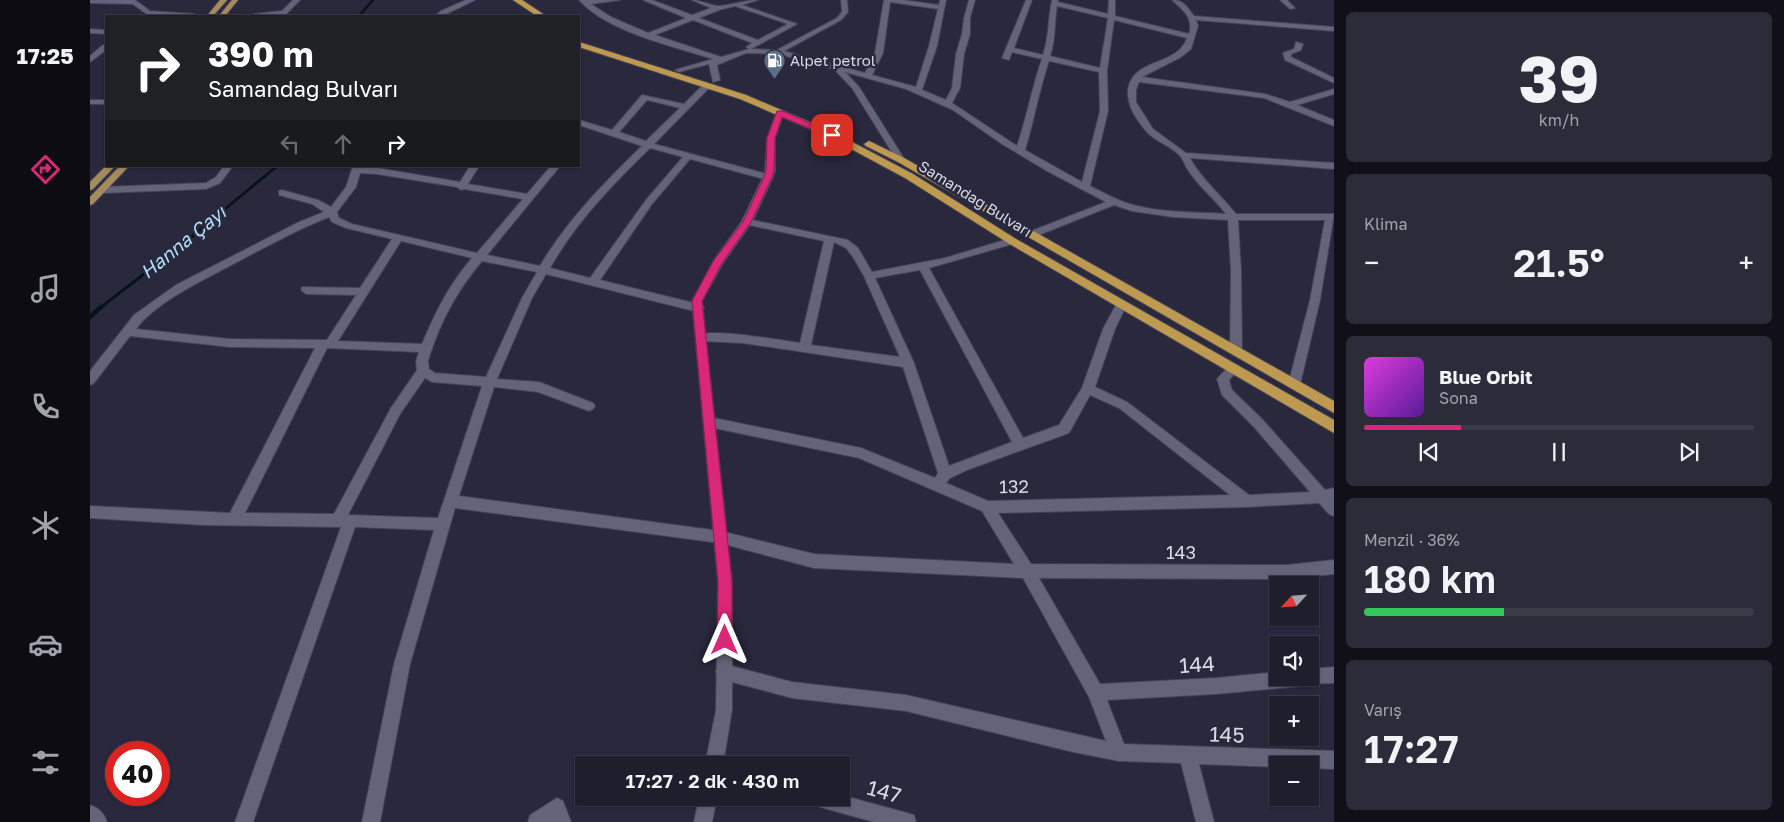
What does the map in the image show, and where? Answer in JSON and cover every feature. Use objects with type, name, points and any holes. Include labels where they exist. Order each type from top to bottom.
[{"type":"highway","points":[[506,0],[518,11]]},
{"type":"highway","points":[[517,0],[540,15]]},
{"type":"highway","name":"Samandağ Bulvarı","points":[[580,35],[712,82],[832,135],[910,176],[1012,241],[1334,427]]},
{"type":"highway","name":"Samandağ Bulvarı","points":[[580,44],[775,101],[842,130],[901,160],[1334,408]]},
{"type":"main road","points":[[211,15],[224,0]]},
{"type":"main road","points":[[223,15],[235,0]]},
{"type":"main road","points":[[90,187],[110,167]]},
{"type":"main road","points":[[90,202],[124,167]]},
{"type":"street","points":[[284,15],[297,0]]},
{"type":"street","points":[[439,15],[472,0]]},
{"type":"street","points":[[584,2],[617,0]]},
{"type":"street","points":[[646,0],[756,42]]},
{"type":"street","points":[[695,0],[717,8]]},
{"type":"street","points":[[649,34],[717,8],[755,0]]},
{"type":"street","points":[[778,52],[839,19],[845,12],[844,0]]},
{"type":"street","points":[[867,77],[879,53],[887,0],[942,4],[928,66],[918,91]]},
{"type":"street","points":[[948,104],[956,88],[960,54],[966,34],[967,18],[972,0]]},
{"type":"street","points":[[1006,58],[1029,0]]},
{"type":"street","points":[[1085,188],[1104,111],[1103,70],[1112,0]]},
{"type":"street","points":[[1175,0],[1182,5],[1192,18],[1195,26],[1188,47],[1178,55],[1141,74],[1136,79],[1132,90],[1132,102],[1150,131],[1184,155],[1192,170],[1219,198],[1233,218],[1236,271],[1236,352]]},
{"type":"street","points":[[1283,0],[1292,8]]},
{"type":"street","points":[[90,1],[136,1],[146,15]]},
{"type":"street","points":[[584,2],[606,17],[721,59]]},
{"type":"street","points":[[1020,151],[1028,127],[1037,83],[1051,43],[1051,22],[1055,2],[1111,19],[1192,37]]},
{"type":"street","points":[[736,5],[794,24],[756,42],[745,51]]},
{"type":"street","points":[[1192,18],[1334,29]]},
{"type":"street","points":[[90,32],[105,32]]},
{"type":"street","points":[[1299,44],[1297,50],[1287,53],[1288,58],[1334,81]]},
{"type":"street","points":[[90,60],[105,48]]},
{"type":"street","points":[[1010,49],[1103,70]]},
{"type":"street","points":[[679,70],[745,51],[778,52],[918,91],[948,104],[1020,151],[1085,188],[1114,202],[1132,208],[1173,214],[1233,218],[1332,217],[1315,300],[1294,385]]},
{"type":"street","points":[[371,822],[402,664],[443,524],[489,384],[527,298],[560,241],[606,186],[712,82],[714,64],[721,59]]},
{"type":"street","points":[[837,68],[855,88],[901,160]]},
{"type":"street","points":[[1136,79],[1265,96],[1334,123]]},
{"type":"street","points":[[1290,105],[1334,91]]},
{"type":"street","points":[[613,134],[645,97],[686,108]]},
{"type":"street","points":[[90,102],[105,102]]},
{"type":"street","points":[[716,756],[724,710],[725,582],[697,301],[718,262],[747,222],[768,177],[771,138],[780,113]]},
{"type":"street","points":[[580,122],[648,146],[768,177]]},
{"type":"street","points":[[1184,155],[1334,166]]},
{"type":"street","points":[[593,282],[649,202],[688,156]]},
{"type":"street","points":[[102,190],[198,187],[213,184],[227,167]]},
{"type":"street","points":[[461,187],[474,167]]},
{"type":"street","points":[[244,822],[344,521],[395,411],[423,371],[422,361],[426,348],[445,303],[459,281],[555,167]]},
{"type":"street","points":[[90,380],[138,318],[180,288],[284,233],[332,212],[351,187],[357,168],[529,197]]},
{"type":"street","points":[[282,193],[315,202],[332,212],[335,220],[398,238],[543,270],[698,308]]},
{"type":"street","points":[[1030,235],[1114,202]]},
{"type":"street","points":[[747,222],[830,239],[840,238],[848,242],[869,276],[908,363],[941,479],[962,466],[1064,429],[1088,389],[1109,329],[1122,304]]},
{"type":"street","points":[[234,520],[327,344],[398,238]]},
{"type":"street","points":[[805,347],[830,239]]},
{"type":"street","points":[[869,276],[923,266],[1012,241]]},
{"type":"street","points":[[923,266],[1020,445]]},
{"type":"street","points":[[306,290],[362,292]]},
{"type":"street","points":[[126,332],[230,343],[426,348]]},
{"type":"street","points":[[701,338],[744,339],[908,363]]},
{"type":"street","points":[[1234,368],[1223,379],[1226,392],[1327,495],[1334,510]]},
{"type":"street","points":[[423,371],[432,377],[489,384],[539,387],[589,406]]},
{"type":"street","points":[[1088,389],[1123,405],[1247,502]]},
{"type":"street","name":"132","points":[[709,422],[861,453],[941,479],[986,507],[1247,502],[1327,495]]},
{"type":"street","name":"143","points":[[451,501],[720,537],[814,561],[1027,571],[1287,572],[1334,567]]},
{"type":"street","points":[[986,507],[1027,571],[1096,692],[1119,752]]},
{"type":"street","points":[[90,512],[234,520],[443,524]]},
{"type":"street","name":"145","points":[[724,672],[792,690],[906,703],[1073,744],[1119,752],[1334,760]]},
{"type":"street","points":[[1319,676],[1334,675]]},
{"type":"street","name":"144","points":[[1096,692],[1216,686],[1269,681]]},
{"type":"street","points":[[1188,756],[1205,822]]},
{"type":"street","points":[[703,822],[706,806]]},
{"type":"street","name":"147","points":[[849,806],[907,822]]},
{"type":"street","points":[[537,822],[556,807],[562,822]]},
{"type":"street","points":[[90,814],[98,822]]},
{"type":"waterway","name":"Hanna Çayı","points":[[360,15],[373,0]]},
{"type":"waterway","name":"Hanna Çayı","points":[[100,308],[183,244],[276,167]]},
{"type":"waterway","name":"Hanna Çayı","points":[[90,317],[101,307]]},
{"type":"place","name":"Alpet petrol","points":[[774,80]]},
{"type":"route","points":[[725,640],[725,582],[697,301],[718,262],[747,222],[768,177],[771,138],[780,113],[832,135]]}]
